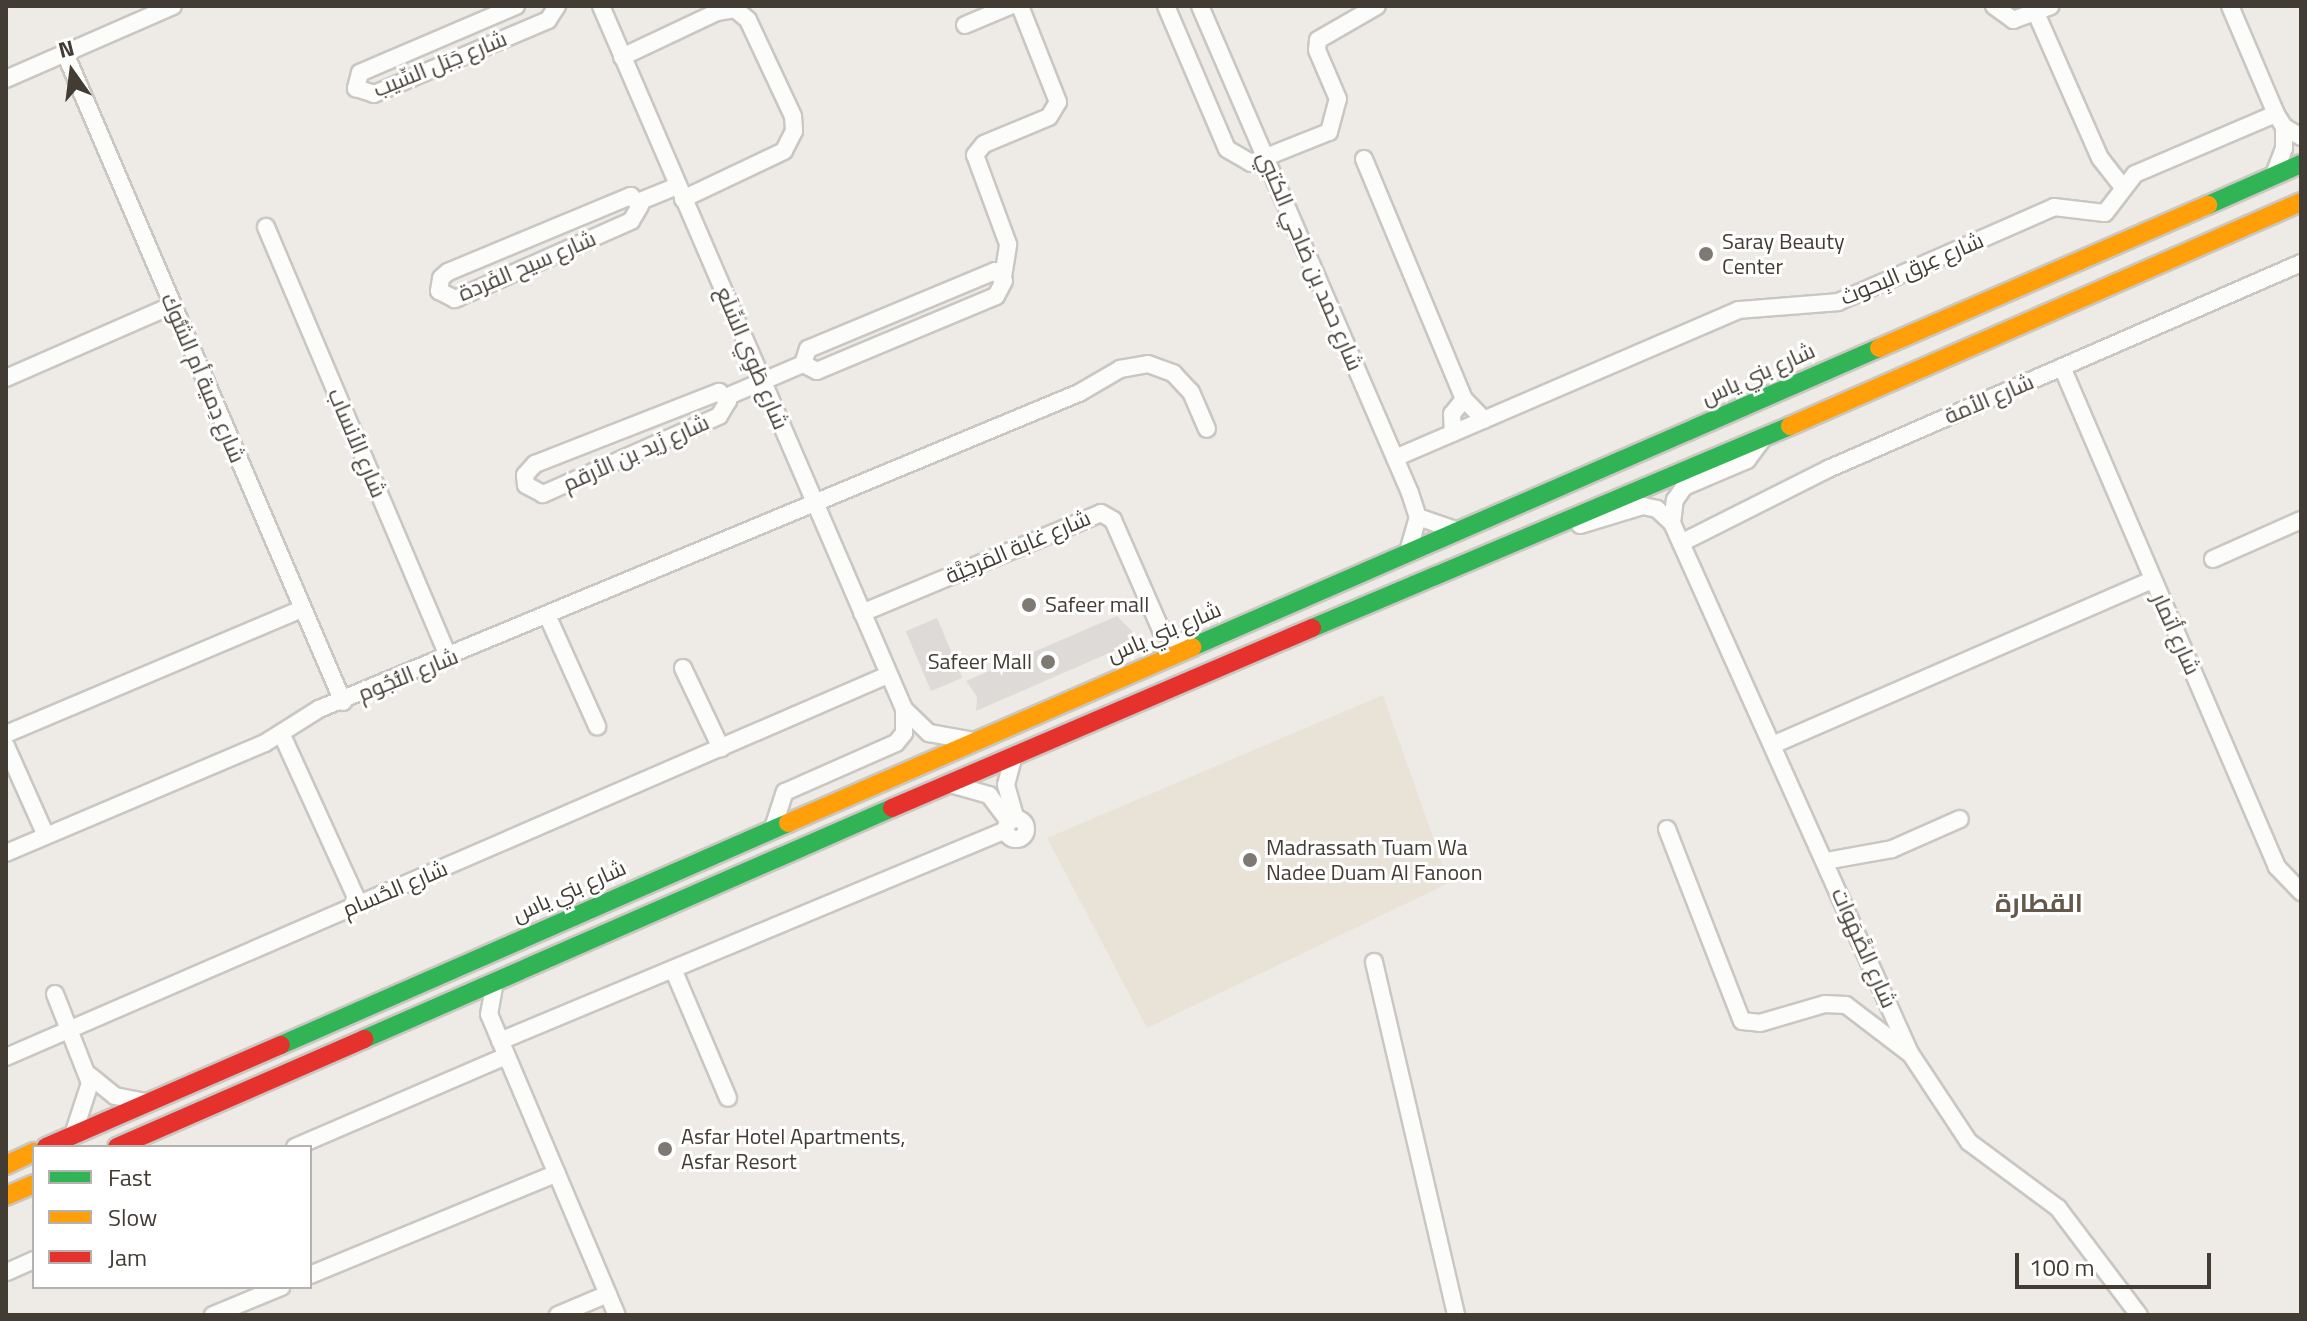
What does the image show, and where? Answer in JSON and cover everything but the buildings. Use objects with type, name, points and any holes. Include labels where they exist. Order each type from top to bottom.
[{"type":"main road","name":"شارع بني ياس","points":[[50,1145],[1409,549],[1523,503],[2301,164]]},
{"type":"main road","points":[[122,1145],[948,783],[1562,526],[2301,202]]},
{"type":"main road","points":[[1511,546],[1523,518],[1523,503]]},
{"type":"main road","points":[[833,834],[826,823],[828,814],[873,794],[884,779]]},
{"type":"main road","points":[[6,1165],[32,1153]]},
{"type":"main road","points":[[6,1196],[32,1185]]},
{"type":"street","points":[[6,79],[173,6]]},
{"type":"street","name":"شارع جَبَل السِّيب","points":[[516,6],[364,71],[356,88],[366,95],[374,94],[548,20],[557,6]]},
{"type":"street","name":"شارع طَوِي السِّلَع","points":[[601,6],[904,709],[929,733],[951,740],[974,740]]},
{"type":"street","points":[[965,25],[1010,6]]},
{"type":"street","points":[[1003,277],[1008,244],[976,165],[980,147],[1049,117],[1058,102],[1020,6]]},
{"type":"street","points":[[1166,6],[1227,149],[1245,162],[1267,161],[1318,141],[1333,127],[1338,99],[1319,56],[1318,40],[1377,6]]},
{"type":"street","name":"شارع حمد بن ضاحي الكتبي","points":[[1200,6],[1418,517]]},
{"type":"street","points":[[1994,6],[2013,20],[2043,10],[2100,158],[2123,187]]},
{"type":"street","points":[[2230,6],[2280,121],[2284,148],[2273,177]]},
{"type":"street","name":"شارع سيح الفَردة","points":[[622,57],[717,12],[735,9],[748,20],[793,116],[794,131],[784,151],[680,192],[638,202],[622,197],[448,272],[441,278],[439,291],[450,299],[459,297],[631,221],[640,211],[638,202]]},
{"type":"street","name":"شارع دِمية أم الشُّوك","points":[[65,53],[343,702]]},
{"type":"street","points":[[2280,121],[2301,137]]},
{"type":"street","name":"شارع عِرق البِحوث","points":[[1395,458],[1739,310],[1838,302],[2054,207],[2105,213],[2123,187],[2145,170],[2280,121]]},
{"type":"street","points":[[1364,159],[1464,399],[1484,420]]},
{"type":"street","name":"شارع الأنساب","points":[[266,227],[449,659]]},
{"type":"street","name":"شارع الأمة","points":[[1681,543],[1828,469],[2301,263]]},
{"type":"street","name":"شارع زَيد بن الأرقم","points":[[726,397],[728,406],[719,416],[548,492],[538,494],[526,485],[527,470],[535,464],[714,391],[726,397],[762,382],[803,364],[808,349],[986,272],[1003,277],[1004,286],[996,296],[817,371],[803,364]]},
{"type":"street","points":[[6,378],[173,305]]},
{"type":"street","name":"شارع النُّجُوم","points":[[6,853],[282,735],[308,714],[449,659],[815,504],[992,425],[1079,393],[1129,366],[1157,366],[1180,378],[1207,429]]},
{"type":"street","name":"شارع أتمار","points":[[2062,367],[2277,867],[2300,892]]},
{"type":"street","points":[[1453,433],[1452,414],[1464,399]]},
{"type":"street","points":[[1672,523],[1675,500],[1684,487],[1747,460],[1762,447],[1762,438]]},
{"type":"street","points":[[1562,526],[1592,524],[1643,506],[1657,509],[1672,523]]},
{"type":"street","name":"شارع غابة المَرخِيَّة","points":[[862,613],[1101,513],[1113,520],[1161,630],[1175,640],[1198,644]]},
{"type":"street","points":[[1409,549],[1418,517],[1455,530]]},
{"type":"street","points":[[2213,559],[2301,520]]},
{"type":"street","name":"شارع الصَّهَوات","points":[[1672,523],[1775,744],[1910,1053],[1969,1142],[2058,1208],[2139,1315]]},
{"type":"street","points":[[1775,744],[2152,580]]},
{"type":"street","points":[[6,734],[302,609]]},
{"type":"street","points":[[548,617],[597,726]]},
{"type":"street","points":[[683,668],[721,748]]},
{"type":"street","name":"شارع الحُسام","points":[[6,1057],[888,675]]},
{"type":"street","points":[[773,828],[785,792],[896,743],[904,733],[904,709]]},
{"type":"street","points":[[282,735],[359,904]]},
{"type":"street","points":[[6,746],[46,836]]},
{"type":"street","points":[[1010,823],[1006,785],[1014,755]]},
{"type":"street","points":[[948,783],[989,795],[1010,823]]},
{"type":"street","points":[[1826,861],[1892,849],[1960,819]]},
{"type":"street","points":[[299,1145],[673,969],[1010,823]]},
{"type":"street","points":[[1667,829],[1742,1021],[1760,1023],[1825,1004],[1846,1005],[1910,1053]]},
{"type":"street","points":[[1374,962],[1456,1315]]},
{"type":"street","points":[[673,969],[728,1098]]},
{"type":"street","points":[[495,981],[489,1014],[617,1315]]},
{"type":"street","points":[[55,994],[89,1075],[115,1096],[149,1102]]},
{"type":"street","points":[[454,999],[489,1014]]},
{"type":"street","points":[[73,1135],[86,1107],[89,1075]]},
{"type":"street","points":[[312,1274],[557,1173]]},
{"type":"street","points":[[7,1272],[32,1261]]},
{"type":"street","points":[[213,1315],[276,1289]]},
{"type":"street","points":[[558,1315],[608,1294]]},
{"type":"shaded area","name":"Safeer Mall","points":[[1117,616],[1132,631],[1130,644],[976,711],[977,697],[966,681]]},
{"type":"shaded area","name":"Safeer Mall","points":[[937,618],[962,678],[931,691],[906,631]]},
{"type":"shaded area","name":"Madrassath Tuam Wa Nadee Duam Al Fanoon","points":[[1383,695],[1449,883],[1147,1028],[1047,838]]},
{"type":"traffic: fast","points":[[2208,205],[2301,164]]},
{"type":"traffic: fast","points":[[1192,647],[1879,348]]},
{"type":"traffic: fast","points":[[1312,628],[1790,426]]},
{"type":"traffic: fast","points":[[364,1039],[892,808]]},
{"type":"traffic: fast","points":[[281,1045],[788,823]]},
{"type":"traffic: slow","points":[[1790,426],[2301,202]]},
{"type":"traffic: slow","points":[[1879,348],[2208,205]]},
{"type":"traffic: slow","points":[[788,823],[1192,647]]},
{"type":"traffic: slow","points":[[6,1165],[32,1153]]},
{"type":"traffic: slow","points":[[6,1196],[32,1185]]},
{"type":"traffic: jam","points":[[892,808],[1312,628]]},
{"type":"traffic: jam","points":[[122,1145],[364,1039]]},
{"type":"traffic: jam","points":[[51,1145],[281,1045]]},
{"type":"place","name":"Saray Beauty Center","points":[[1706,254]]},
{"type":"place","name":"Safeer mall","points":[[1029,605]]},
{"type":"place","name":"Safeer Mall","points":[[1048,662]]},
{"type":"place","name":"Madrassath Tuam Wa Nadee Duam Al Fanoon","points":[[1250,860]]},
{"type":"place","name":"Asfar Hotel Apartments, Asfar Resort","points":[[665,1149]]},
{"type":"district","name":"القطارة","points":[[2039,903]]}]
